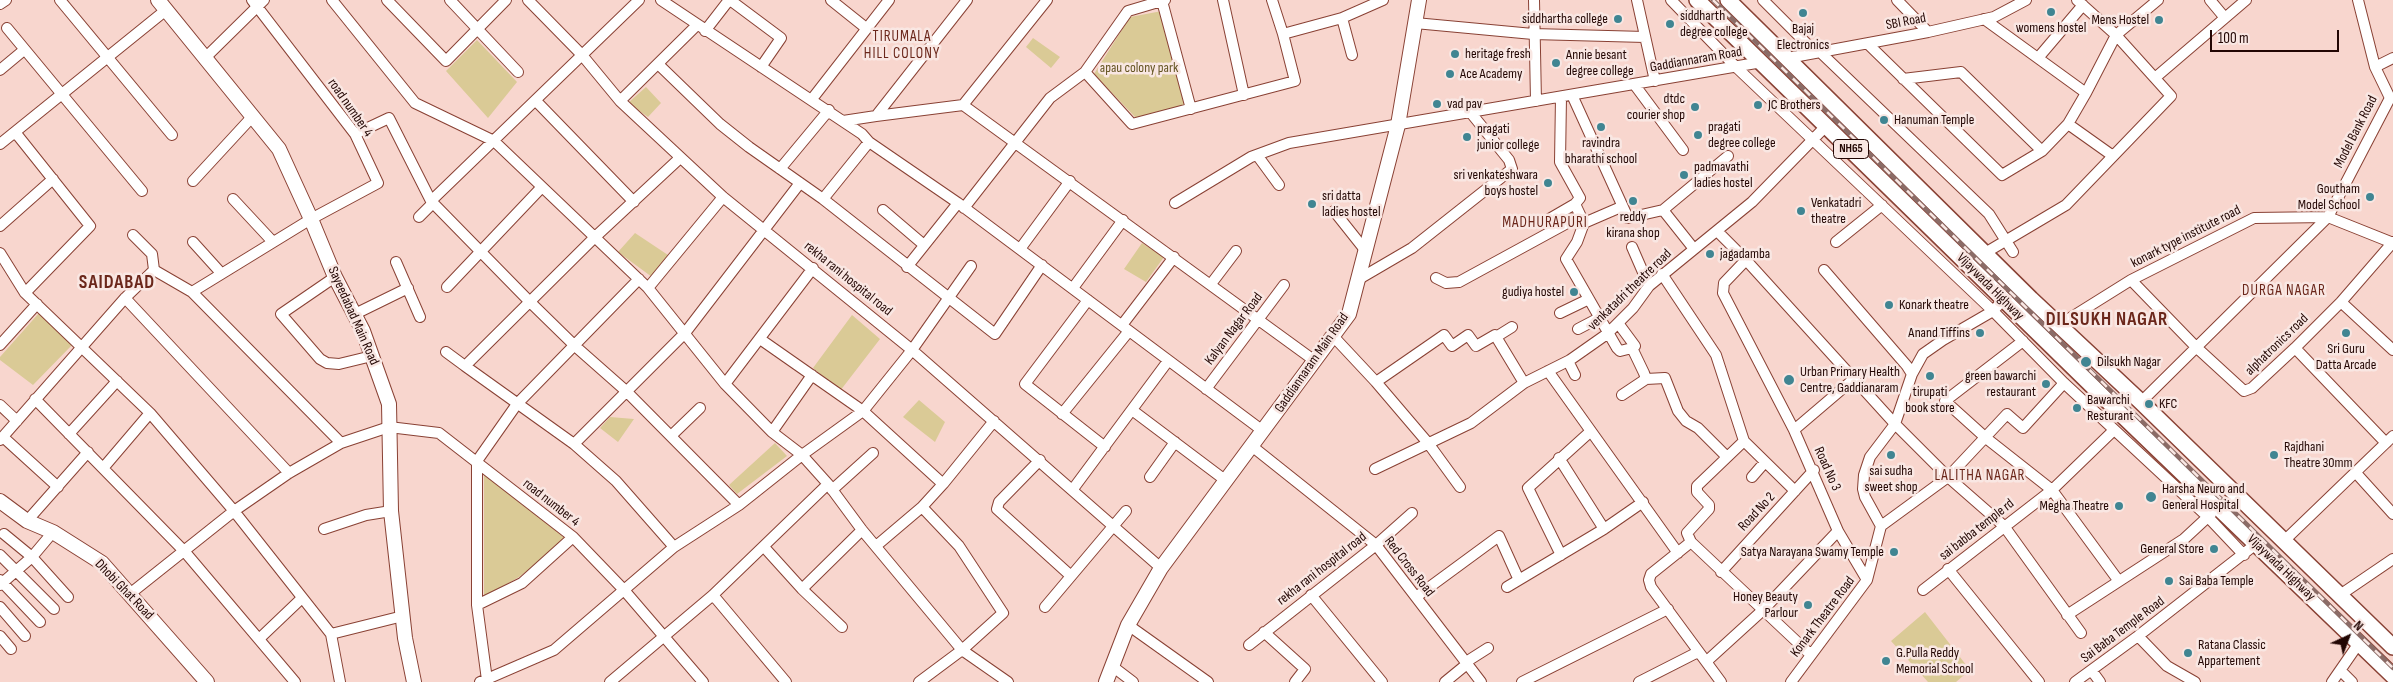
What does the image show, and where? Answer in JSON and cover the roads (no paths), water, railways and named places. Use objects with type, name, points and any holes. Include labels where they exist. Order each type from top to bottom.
[{"type":"highway","name":"Vijaywada Highway","points":[[1697,0],[1827,125],[1998,305],[2213,512],[2242,530],[2393,676]]},
{"type":"highway","name":"Vijaywada Highway","points":[[1728,0],[2059,325],[2393,647]]},
{"type":"highway","points":[[2242,530],[2257,514]]},
{"type":"main road","name":"Gaddiannaram Main Road","points":[[1106,682],[1128,625],[1161,568],[1226,480],[1253,447],[1262,431],[1349,314],[1398,125],[1418,0]]},
{"type":"main road","name":"Sayeedabad Main Road","points":[[162,5],[278,149],[311,219],[335,277],[355,314],[372,356],[389,404],[391,511],[403,616],[414,682]]},
{"type":"main road","name":"Dhobi Ghat Road","points":[[0,500],[27,521],[53,532],[102,563],[131,593],[207,682]]},
{"type":"street","points":[[0,4],[6,0]]},
{"type":"street","points":[[60,0],[172,135]]},
{"type":"street","points":[[332,0],[415,103],[494,141],[541,188],[639,278],[725,384],[772,432],[802,455],[830,487],[862,530],[962,650],[1008,682]]},
{"type":"street","points":[[450,0],[518,72]]},
{"type":"street","points":[[393,2],[446,61],[506,0]]},
{"type":"street","name":"rekha rani hospital road","points":[[528,0],[582,55],[620,101],[723,197],[764,228],[912,350],[1040,460],[1161,568]]},
{"type":"street","points":[[419,217],[432,202],[639,0]]},
{"type":"street","points":[[661,0],[676,4],[701,28],[829,110],[869,142],[1042,265],[1262,431]]},
{"type":"street","points":[[620,101],[658,64],[701,28],[729,0],[781,38],[761,66]]},
{"type":"street","points":[[831,0],[866,28]]},
{"type":"street","points":[[812,99],[889,0]]},
{"type":"street","points":[[876,116],[967,0]]},
{"type":"street","points":[[907,267],[924,245],[961,206],[1016,142],[1050,98],[1084,72],[1128,11],[1163,0],[1191,109]]},
{"type":"street","points":[[1223,0],[1244,95]]},
{"type":"street","points":[[1084,72],[1132,124],[1295,81],[1272,0]]},
{"type":"street","points":[[1283,34],[1342,18],[1383,0]]},
{"type":"street","points":[[1534,0],[1533,34],[1536,101]]},
{"type":"street","points":[[1637,0],[1655,81]]},
{"type":"street","points":[[1671,0],[1736,67],[1882,205],[1998,305],[2023,341],[2064,383],[2114,430],[2213,512],[2244,555]]},
{"type":"street","points":[[1763,0],[1989,214],[2013,252]]},
{"type":"street","points":[[1896,0],[1928,32]]},
{"type":"street","name":"SBI Road","points":[[1788,58],[1817,51],[1868,44],[1994,17],[2026,0]]},
{"type":"street","points":[[1868,44],[2002,175],[2042,151],[2068,124],[2116,35],[2158,0]]},
{"type":"street","points":[[2210,0],[2225,18]]},
{"type":"street","points":[[2156,77],[2246,0]]},
{"type":"street","name":"Model Bank Road","points":[[2141,402],[2328,217],[2392,100],[2375,67],[2358,0]]},
{"type":"street","points":[[204,59],[258,2]]},
{"type":"street","name":"road number 4","points":[[192,292],[311,219],[378,183],[355,134],[258,2]]},
{"type":"street","points":[[963,105],[1041,2]]},
{"type":"street","points":[[1985,253],[2066,205],[2172,96],[2116,35],[2080,3],[2038,58]]},
{"type":"street","points":[[0,144],[107,58],[162,5]]},
{"type":"street","points":[[1342,18],[1352,55]]},
{"type":"street","points":[[1984,19],[2086,93]]},
{"type":"street","points":[[1415,23],[1533,34],[1645,37]]},
{"type":"street","points":[[7,28],[142,191]]},
{"type":"street","points":[[0,70],[24,50]]},
{"type":"street","points":[[2375,67],[2393,58]]},
{"type":"street","name":"Gaddiannaram Road","points":[[1175,203],[1257,155],[1289,143],[1344,132],[1472,113],[1762,62]]},
{"type":"street","points":[[658,64],[720,124],[823,199],[907,267],[995,334],[1042,265]]},
{"type":"street","points":[[1903,79],[1962,72],[2042,151]]},
{"type":"street","points":[[1634,84],[1684,150]]},
{"type":"street","points":[[1544,222],[1575,204],[1580,198],[1560,162],[1567,96]]},
{"type":"street","points":[[1567,96],[1628,218],[1663,210],[1728,156]]},
{"type":"street","points":[[536,101],[634,202]]},
{"type":"street","points":[[843,121],[963,105],[1315,361]]},
{"type":"street","points":[[780,169],[829,110]]},
{"type":"street","points":[[1359,280],[1412,248],[1512,169],[1510,160],[1472,113]]},
{"type":"street","points":[[194,181],[252,117]]},
{"type":"street","points":[[355,134],[389,118],[432,202],[529,301],[672,435],[739,504]]},
{"type":"street","points":[[2068,124],[2113,156]]},
{"type":"street","name":"venkatadri theatre road","points":[[1375,469],[1471,423],[1524,383],[1568,361],[1607,334],[1633,308],[1649,286],[1752,202],[1827,125]]},
{"type":"street","points":[[15,132],[90,226],[25,293]]},
{"type":"street","points":[[823,199],[869,142]]},
{"type":"street","points":[[1257,155],[1279,185]]},
{"type":"street","points":[[465,366],[594,238],[680,158]]},
{"type":"street","points":[[0,226],[53,179]]},
{"type":"street","points":[[1020,249],[1070,181]]},
{"type":"street","points":[[574,444],[685,333],[800,183]]},
{"type":"street","points":[[446,287],[541,188]]},
{"type":"street","points":[[648,288],[723,197]]},
{"type":"street","points":[[233,200],[273,242]]},
{"type":"street","points":[[1575,204],[1582,220],[1577,242],[1566,259],[1607,334],[1618,350],[1632,348],[1646,379]]},
{"type":"street","points":[[1836,242],[1882,205]]},
{"type":"street","points":[[1436,278],[1446,283],[1459,282],[1582,220],[1621,207]]},
{"type":"street","points":[[883,210],[924,245]]},
{"type":"street","points":[[1663,210],[1694,249]]},
{"type":"street","points":[[1334,211],[1365,250]]},
{"type":"street","name":"konark type institute road","points":[[2059,325],[2131,280],[2254,218],[2328,217],[2393,242]]},
{"type":"street","points":[[1073,288],[1123,220]]},
{"type":"street","points":[[1716,231],[1746,260],[1895,424],[1948,477],[2004,526],[2081,633]]},
{"type":"street","points":[[133,235],[152,254],[154,270]]},
{"type":"street","points":[[193,242],[221,273]]},
{"type":"street","name":"alphatronics road","points":[[2131,280],[2196,347],[2244,391],[2252,388],[2341,302],[2393,242]]},
{"type":"street","points":[[1632,246],[1649,286]]},
{"type":"street","points":[[1211,284],[1236,251]]},
{"type":"street","points":[[0,253],[25,293],[150,413],[234,511],[331,634],[340,682]]},
{"type":"street","points":[[1062,414],[1126,328],[1174,257]]},
{"type":"street","name":"Road No 3","points":[[1746,260],[1724,283],[1723,292],[1814,470],[1838,531],[1867,580]]},
{"type":"street","points":[[396,262],[420,317]]},
{"type":"street","points":[[639,278],[575,346],[516,404],[477,461],[476,605],[483,681],[554,650],[674,547],[739,504],[802,455],[863,412],[912,350],[971,266]]},
{"type":"street","points":[[725,384],[813,268]]},
{"type":"street","points":[[154,270],[192,292],[341,444]]},
{"type":"street","points":[[58,487],[2,438],[125,298],[154,270]]},
{"type":"street","points":[[1824,270],[1912,374]]},
{"type":"street","points":[[1662,274],[1716,355],[1744,441],[1795,490]]},
{"type":"street","points":[[335,277],[281,314],[320,359],[327,363],[338,364],[372,356]]},
{"type":"street","name":"Kalyan Nagar Road","points":[[1206,389],[1284,285]]},
{"type":"street","points":[[355,314],[408,288]]},
{"type":"street","points":[[125,298],[289,473]]},
{"type":"street","points":[[1560,313],[1588,299]]},
{"type":"street","points":[[1088,300],[1025,384],[1105,447]]},
{"type":"street","points":[[2341,302],[2393,350]]},
{"type":"street","points":[[2,338],[37,304]]},
{"type":"street","points":[[1998,305],[1923,354],[1912,374],[1895,424],[1870,457],[1864,475],[1863,489],[1865,496],[1881,526],[1948,477],[2007,414],[2023,428],[2064,383]]},
{"type":"street","points":[[1578,329],[1599,318]]},
{"type":"street","points":[[1618,323],[1635,346]]},
{"type":"street","points":[[1376,382],[1444,335],[1452,346],[1468,335],[1476,346],[1512,327]]},
{"type":"street","points":[[1333,336],[1376,382],[1428,443],[1460,487]]},
{"type":"street","points":[[1496,336],[1524,383]]},
{"type":"street","points":[[760,339],[863,412],[943,484]]},
{"type":"street","points":[[2023,341],[1945,401],[1986,438],[2052,490],[2118,580]]},
{"type":"street","points":[[2284,541],[2390,440],[2295,348]]},
{"type":"street","points":[[446,352],[574,444],[616,481],[674,547]]},
{"type":"street","points":[[1073,489],[1168,361]]},
{"type":"street","points":[[1568,361],[1575,375]]},
{"type":"street","points":[[1548,371],[1678,553]]},
{"type":"street","points":[[772,432],[812,375]]},
{"type":"street","points":[[1622,395],[1646,379],[1665,378],[1678,411],[1686,421],[1698,428],[1726,456]]},
{"type":"street","points":[[1794,430],[1855,378]]},
{"type":"street","points":[[70,434],[117,381]]},
{"type":"street","points":[[35,399],[186,552],[295,682]]},
{"type":"street","points":[[0,405],[17,421]]},
{"type":"street","points":[[672,435],[700,408]]},
{"type":"street","points":[[1132,410],[1226,480]]},
{"type":"street","points":[[104,467],[150,413]]},
{"type":"street","points":[[876,546],[922,507],[994,421]]},
{"type":"street","name":"road number 4","points":[[131,593],[186,552],[234,511],[289,473],[341,444],[389,427],[439,433],[573,537],[624,590],[703,682]]},
{"type":"street","name":"sai babba temple rd","points":[[1923,590],[2052,490],[2114,430]]},
{"type":"street","points":[[1562,555],[1528,488],[1591,431]]},
{"type":"street","points":[[1744,441],[1726,456],[1697,486],[1697,492],[1709,505],[1709,509],[1687,533],[1691,542],[1721,572],[1811,655]]},
{"type":"street","points":[[1150,477],[1175,442]]},
{"type":"street","name":"Red Cross Road","points":[[1253,447],[1376,545],[1480,682]]},
{"type":"street","points":[[27,521],[88,452]]},
{"type":"street","points":[[610,682],[713,595],[830,487],[873,453]]},
{"type":"street","points":[[1559,458],[1604,529]]},
{"type":"street","points":[[1040,460],[999,502],[997,509],[1071,576]]},
{"type":"street","points":[[1752,476],[1766,462]]},
{"type":"street","name":"Road No 2","points":[[1721,572],[1814,470]]},
{"type":"street","points":[[2356,473],[2393,514]]},
{"type":"street","points":[[1507,587],[1518,578],[1562,555],[1604,529],[1643,502]]},
{"type":"street","points":[[919,682],[962,650],[1003,613],[959,546],[922,507]]},
{"type":"street","points":[[324,529],[366,515],[391,511]]},
{"type":"street","points":[[1045,607],[1126,511]]},
{"type":"street","points":[[2067,615],[2118,580],[2184,539],[2213,512]]},
{"type":"street","name":"rekha rani hospital road","points":[[1249,645],[1376,545],[1412,513]]},
{"type":"street","name":"Konark Theatre Road","points":[[1791,682],[1867,580],[1881,526]]},
{"type":"street","points":[[802,588],[862,530]]},
{"type":"street","points":[[1707,661],[1763,610],[1838,531]]},
{"type":"street","points":[[40,622],[1,582],[32,557],[53,532]]},
{"type":"street","points":[[4,534],[32,557],[68,597]]},
{"type":"street","points":[[1416,597],[1499,536],[1518,578]]},
{"type":"street","points":[[476,605],[522,583],[573,537]]},
{"type":"street","points":[[1691,542],[1651,574],[1649,580],[1651,587],[1721,682]]},
{"type":"street","name":"Sai Baba Temple Road","points":[[2075,682],[2138,636],[2256,544]]},
{"type":"street","points":[[764,547],[842,627]]},
{"type":"street","points":[[0,555],[54,609]]},
{"type":"street","points":[[2340,595],[2393,559]]},
{"type":"street","points":[[1948,569],[2039,682]]},
{"type":"street","points":[[713,595],[786,682]]},
{"type":"street","points":[[1311,595],[1382,682]]},
{"type":"street","points":[[259,639],[302,598]]},
{"type":"street","points":[[0,607],[25,636]]},
{"type":"street","points":[[1522,682],[1668,609]]},
{"type":"street","points":[[331,634],[403,616]]},
{"type":"street","points":[[1128,625],[1208,682]]},
{"type":"street","points":[[1264,632],[1305,669],[1295,682]]},
{"type":"street","points":[[0,636],[11,648]]},
{"type":"street","points":[[2138,636],[2166,666],[2195,682]]},
{"type":"street","points":[[2332,682],[2359,643]]},
{"type":"street","points":[[1445,682],[1488,648]]},
{"type":"street","points":[[1639,682],[1698,652]]},
{"type":"street","points":[[1112,666],[1133,682]]},
{"type":"street","points":[[2092,671],[2100,682]]},
{"type":"street","points":[[2341,671],[2352,682]]},
{"type":"railway","points":[[1713,0],[2393,668]]},
{"type":"place","name":"womens hostel","points":[[2051,12]]},
{"type":"place","name":"Bajaj Electronics","points":[[1803,13]]},
{"type":"place","name":"siddhartha college","points":[[1618,19]]},
{"type":"place","name":"Mens Hostel","points":[[2159,20]]},
{"type":"place","name":"siddharth degree college","points":[[1670,24]]},
{"type":"place","name":"heritage fresh","points":[[1455,54]]},
{"type":"place","name":"Annie besant degree college","points":[[1556,63]]},
{"type":"place","name":"Ace Academy","points":[[1450,74]]},
{"type":"place","name":"vad pav","points":[[1437,104]]},
{"type":"place","name":"JC Brothers","points":[[1758,105]]},
{"type":"place","name":"dtdc courier shop","points":[[1695,107]]},
{"type":"place","name":"Hanuman Temple","points":[[1884,120]]},
{"type":"place","name":"ravindra bharathi school","points":[[1601,127]]},
{"type":"place","name":"pragati degree college","points":[[1698,135]]},
{"type":"place","name":"pragati junior college","points":[[1467,137]]},
{"type":"place","name":"padmavathi ladies hostel","points":[[1684,175]]},
{"type":"place","name":"sri venkateshwara boys hostel","points":[[1548,183]]},
{"type":"place","name":"Goutham Model School","points":[[2370,197]]},
{"type":"place","name":"reddy kirana shop","points":[[1633,201]]},
{"type":"place","name":"sri datta ladies hostel","points":[[1312,204]]},
{"type":"place","name":"Venkatadri theatre","points":[[1801,211]]},
{"type":"place","name":"jagadamba","points":[[1710,254]]},
{"type":"place","name":"gudiya hostel","points":[[1574,292]]},
{"type":"place","name":"Konark theatre","points":[[1889,305]]},
{"type":"place","name":"Anand Tiffins","points":[[1980,333]]},
{"type":"place","name":"Sri Guru Datta Arcade","points":[[2346,333]]},
{"type":"place","name":"Dilsukh Nagar","points":[[2086,362]]},
{"type":"place","name":"tirupati book store","points":[[1930,376]]},
{"type":"place","name":"Urban Primary Health Centre, Gaddianaram","points":[[1789,380]]},
{"type":"place","name":"green bawarchi restaurant","points":[[2046,384]]},
{"type":"place","name":"KFC","points":[[2149,404]]},
{"type":"place","name":"Bawarchi Resturant","points":[[2077,408]]},
{"type":"place","name":"sai sudha sweet shop","points":[[1891,455]]},
{"type":"place","name":"Rajdhani Theatre 30mm","points":[[2274,455]]},
{"type":"place","name":"Harsha Neuro and General Hospital","points":[[2151,497]]},
{"type":"place","name":"Megha Theatre","points":[[2119,506]]},
{"type":"place","name":"General Store","points":[[2214,549]]},
{"type":"place","name":"Satya Narayana Swamy Temple","points":[[1894,552]]},
{"type":"place","name":"Sai Baba Temple","points":[[2169,581]]},
{"type":"place","name":"Honey Beauty Parlour","points":[[1808,605]]},
{"type":"place","name":"Ratana Classic Appartement","points":[[2188,653]]},
{"type":"place","name":"G.Pulla Reddy Memorial School","points":[[1886,661]]},
{"type":"district","name":"TIRUMALA HILL COLONY","points":[[902,46]]},
{"type":"district","name":"MADHURAPURI","points":[[1545,223]]},
{"type":"district","name":"SAIDABAD","points":[[117,283]]},
{"type":"district","name":"DURGA NAGAR","points":[[2284,291]]},
{"type":"district","name":"DILSUKH NAGAR","points":[[2107,320]]},
{"type":"district","name":"LALITHA NAGAR","points":[[1980,476]]},
{"type":"park label","name":"apau colony park","points":[[1139,68]]}]
